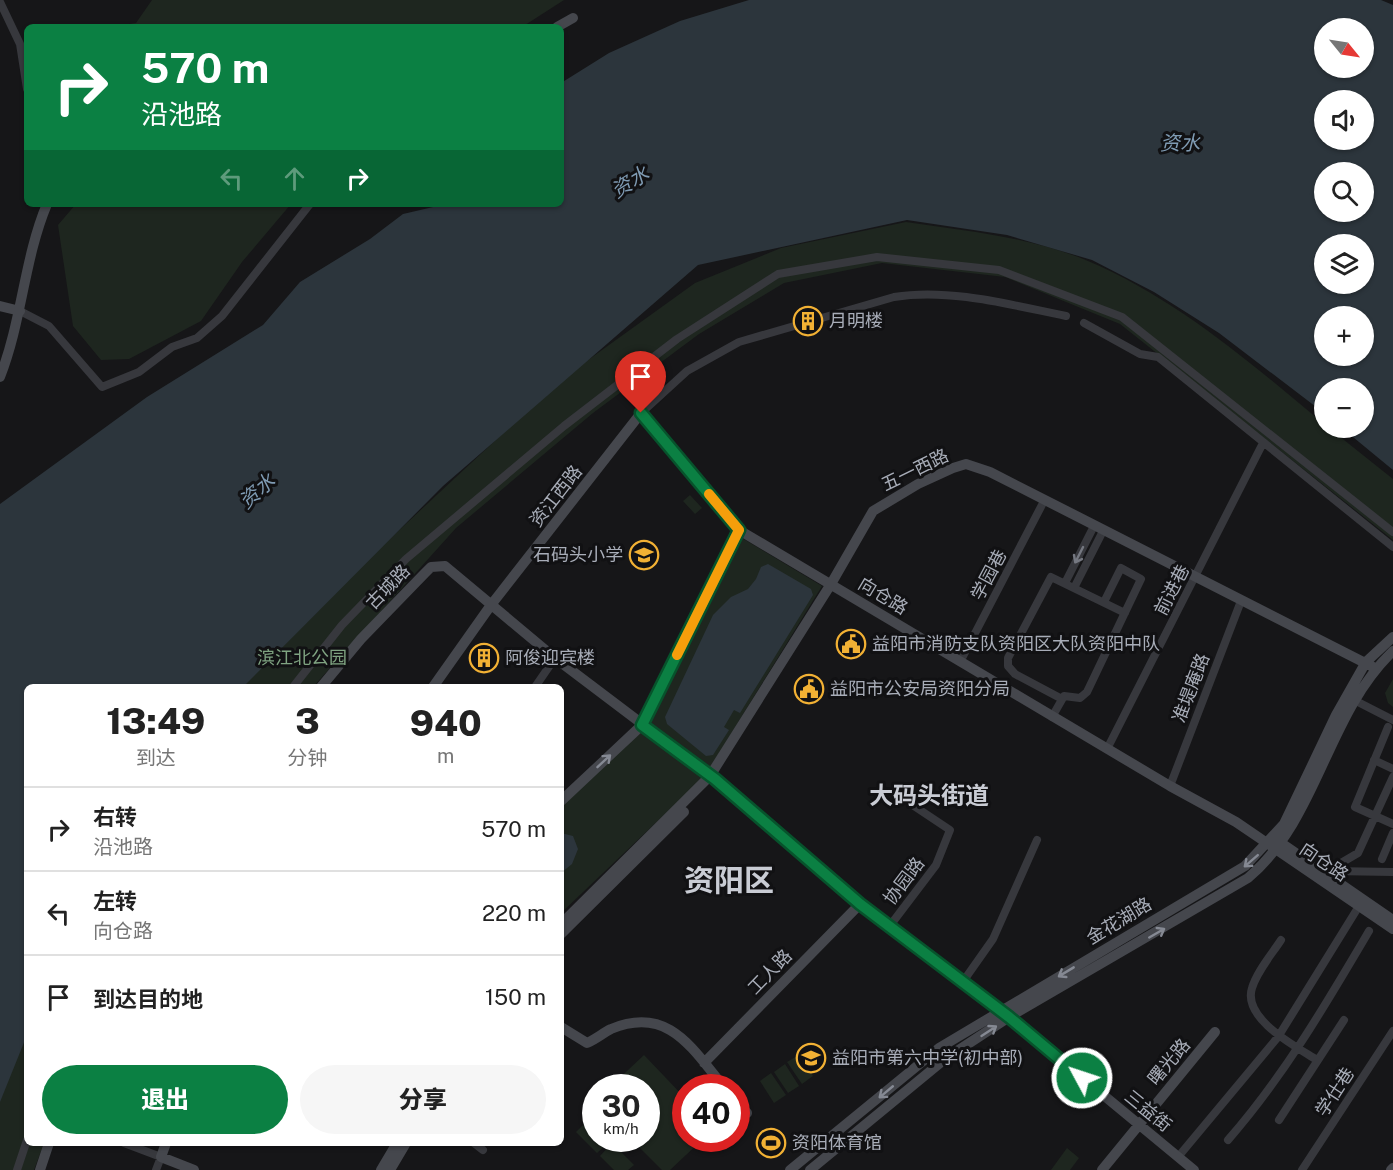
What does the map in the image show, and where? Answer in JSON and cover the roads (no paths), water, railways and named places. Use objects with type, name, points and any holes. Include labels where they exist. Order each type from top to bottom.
[{"type":"street","points":[[0,2],[20,44],[24,69]]},
{"type":"street","points":[[562,24],[573,18]]},
{"type":"street","points":[[0,377],[20,311],[38,225],[46,207]]},
{"type":"street","points":[[0,306],[20,311],[49,326],[102,387],[139,372],[172,347],[197,338],[222,316],[308,207]]},
{"type":"street","points":[[295,684],[342,625],[406,559],[564,426],[677,339],[778,274],[877,257],[999,270],[1122,317],[1393,532]]},
{"type":"street","points":[[641,413],[687,371],[739,342],[894,297],[912,294],[943,295],[1066,316]]},
{"type":"street","points":[[1084,324],[1140,354],[1158,357],[1257,434],[1263,444],[1393,547]]},
{"type":"street","name":"向仓路","points":[[641,413],[739,530],[1052,717],[1324,873],[1393,920]]},
{"type":"street","name":"资江西路","points":[[435,684],[491,605],[641,413]]},
{"type":"street","name":"前进巷","points":[[1107,749],[1263,444]]},
{"type":"street","name":"五一西路","points":[[713,778],[833,586],[873,511],[901,494],[953,468],[966,464],[990,472],[1370,665]]},
{"type":"street","name":"学园巷","points":[[960,662],[1044,501]]},
{"type":"street","points":[[1065,583],[1098,528]]},
{"type":"street","points":[[1074,588],[1098,528]]},
{"type":"street","points":[[564,798],[642,725],[739,530]]},
{"type":"street","name":"古城路","points":[[324,684],[361,639],[431,567],[445,566],[491,605]]},
{"type":"street","points":[[1052,717],[1064,696],[1080,698],[1087,692],[1141,579],[1121,568],[1104,602]]},
{"type":"street","points":[[1062,699],[1015,674],[1008,666],[1008,658],[1051,577],[1125,613]]},
{"type":"street","name":"准堤庵路","points":[[1170,786],[1241,601]]},
{"type":"street","name":"三益街","points":[[491,605],[555,658],[713,778],[860,904],[998,1012],[1009,1017],[1194,1170]]},
{"type":"street","name":"金花湖路","points":[[790,1170],[939,1048],[1245,866],[1275,844],[1336,715],[1370,665],[1393,637]]},
{"type":"street","points":[[810,1170],[945,1059],[1009,1017],[1248,878],[1275,844],[1354,700],[1370,665],[1393,651]]},
{"type":"street","points":[[537,684],[555,658]]},
{"type":"street","points":[[1354,700],[1390,723],[1355,807],[1374,818],[1393,824]]},
{"type":"street","points":[[1374,760],[1393,769]]},
{"type":"street","points":[[1324,873],[1358,853],[1393,777]]},
{"type":"street","points":[[564,921],[713,778]]},
{"type":"street","points":[[564,931],[713,778]]},
{"type":"street","name":"协园路","points":[[889,927],[936,865],[950,830],[911,804]]},
{"type":"street","points":[[1382,860],[1393,833]]},
{"type":"street","points":[[962,983],[993,939],[1037,840]]},
{"type":"street","name":"向仓路","points":[[1275,844],[1393,929]]},
{"type":"street","points":[[1324,873],[1338,869],[1393,872]]},
{"type":"street","name":"工人路","points":[[704,1063],[860,904]]},
{"type":"street","points":[[1178,1157],[1279,1036],[1359,906]]},
{"type":"street","points":[[1228,1140],[1263,1100],[1299,1049],[1369,931]]},
{"type":"street","points":[[1281,940],[1251,990],[1261,1018],[1279,1036],[1317,1060]]},
{"type":"street","points":[[1279,1120],[1344,1020]]},
{"type":"street","points":[[564,1029],[587,1043],[612,1029],[636,1022],[660,1023],[673,1029],[713,1074]]},
{"type":"street","name":"学仕巷","points":[[1302,1170],[1393,1031]]},
{"type":"street","name":"曙光路","points":[[1102,1170],[1215,1032]]},
{"type":"street","points":[[17,1170],[25,1146]]},
{"type":"street","points":[[40,1170],[48,1146]]},
{"type":"street","points":[[132,1146],[194,1170]]},
{"type":"street","points":[[156,1170],[165,1146]]},
{"type":"street","points":[[381,1170],[399,1146]]},
{"type":"street","points":[[390,1170],[400,1146]]},
{"type":"street","points":[[478,1146],[483,1150]]},
{"type":"water","name":"资水","points":[[749,0],[1381,0],[1393,5],[1393,470],[1354,438],[1374,438],[1374,378],[1314,378],[1314,405],[1219,333],[1154,292],[1092,260],[1007,235],[907,220],[698,265],[443,486],[246,684],[24,684],[24,1042],[0,1102],[0,504],[147,397],[263,325],[300,282],[370,239],[403,214],[433,207],[564,207],[564,81],[609,53],[680,21]]},
{"type":"water","points":[[768,564],[811,589],[813,595],[740,713],[734,710],[724,727],[729,730],[713,755],[706,756],[667,724],[665,717],[713,615],[731,597],[748,589],[756,579],[761,567]]},
{"type":"water","points":[[564,834],[573,836],[578,849],[572,864],[564,871]]},
{"type":"place","name":"月明楼","points":[[808,321]]},
{"type":"place","name":"石码头小学","points":[[644,555]]},
{"type":"place","name":"益阳市消防支队资阳区大队资阳中队","points":[[851,644]]},
{"type":"place","name":"阿俊迎宾楼","points":[[484,658]]},
{"type":"place","name":"益阳市公安局资阳分局","points":[[809,689]]},
{"type":"place","name":"益阳市第六中学(初中部)","points":[[811,1058]]},
{"type":"place","name":"资阳体育馆","points":[[771,1143]]},
{"type":"district","name":"大码头街道","points":[[929,796]]},
{"type":"district","name":"资阳区","points":[[729,881]]},
{"type":"park label","name":"滨江北公园","points":[[302,658]]}]
